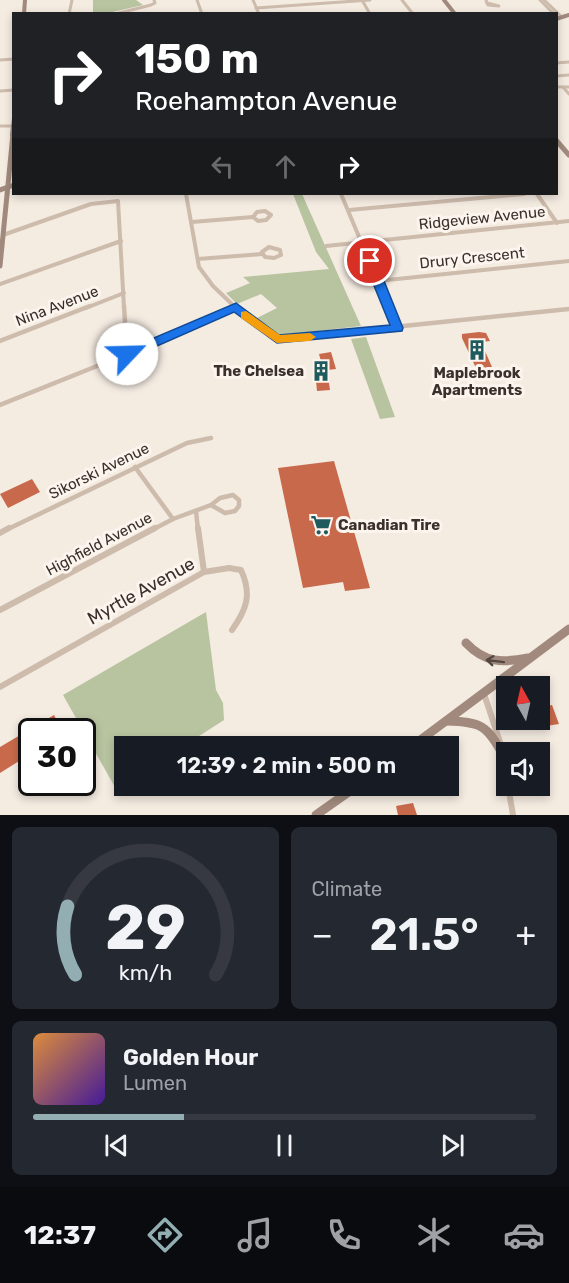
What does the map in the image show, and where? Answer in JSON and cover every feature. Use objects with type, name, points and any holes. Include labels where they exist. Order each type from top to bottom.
[{"type":"main road","points":[[444,0],[453,12]]},
{"type":"main road","points":[[0,266],[3,189],[12,132]]},
{"type":"main road","points":[[558,142],[569,155]]},
{"type":"main road","points":[[426,736],[569,629]]},
{"type":"main road","points":[[466,643],[477,656],[487,661],[506,662],[531,658]]},
{"type":"main road","points":[[447,721],[468,720],[482,724],[497,742]]},
{"type":"main road","points":[[316,815],[343,796]]},
{"type":"street","points":[[123,12],[151,5],[155,3],[154,0]]},
{"type":"street","points":[[253,0],[258,12]]},
{"type":"street","points":[[256,8],[370,0]]},
{"type":"street","points":[[402,0],[411,12]]},
{"type":"street","points":[[540,0],[553,12]]},
{"type":"street","points":[[544,0],[554,12]]},
{"type":"street","points":[[558,87],[569,87]]},
{"type":"street","points":[[562,87],[569,94]]},
{"type":"street","points":[[186,195],[198,259],[204,275],[236,306],[277,339],[569,309]]},
{"type":"street","points":[[342,195],[397,328]]},
{"type":"street","points":[[349,210],[513,195]]},
{"type":"street","points":[[538,195],[557,223]]},
{"type":"street","points":[[3,235],[91,204],[118,201],[127,354]]},
{"type":"street","points":[[192,222],[253,217],[261,221],[271,216],[270,213],[262,211],[255,213],[253,217]]},
{"type":"street","name":"Ridgeview Avenue","points":[[326,246],[569,221]]},
{"type":"street","points":[[0,284],[121,241]]},
{"type":"street","points":[[198,259],[262,254],[271,258],[281,253],[280,250],[272,247],[264,249],[262,254]]},
{"type":"street","name":"Drury Crescent","points":[[378,281],[569,261]]},
{"type":"street","name":"Nina Avenue","points":[[0,341],[124,293]]},
{"type":"street","points":[[0,405],[127,354],[236,306]]},
{"type":"street","name":"Sikorski Avenue","points":[[0,533],[187,443],[212,438]]},
{"type":"street","points":[[135,467],[173,519]]},
{"type":"street","name":"Highfield Avenue","points":[[0,610],[173,519],[212,506],[220,498],[233,495],[239,500],[236,511],[225,513],[212,506]]},
{"type":"street","points":[[196,511],[204,572]]},
{"type":"street","name":"Myrtle Avenue","points":[[0,687],[204,572],[235,569],[241,570],[246,578],[249,598],[247,611],[232,630]]},
{"type":"street","points":[[484,694],[500,742]]},
{"type":"street","points":[[510,796],[513,815]]},
{"type":"green space","points":[[93,0],[136,0],[143,5],[112,12],[93,12]]},
{"type":"green space","points":[[293,195],[302,195],[361,326],[283,335],[274,333],[257,318],[277,308],[261,294],[237,304],[226,293],[250,283],[243,277],[329,269],[316,252]]},
{"type":"green space","points":[[366,337],[395,417],[380,419],[351,339]]},
{"type":"green space","points":[[206,612],[216,690],[223,703],[224,720],[199,736],[114,736],[114,785],[96,754],[96,718],[76,718],[63,695]]},
{"type":"building","name":"Maplebrook Apartments","points":[[486,333],[490,341],[481,342],[492,367],[479,369],[475,366],[462,338],[462,334]]},
{"type":"building","name":"The Chelsea","points":[[331,352],[336,369],[327,370],[330,390],[317,391],[314,361],[322,365],[319,354]]},
{"type":"building","name":"Canadian Tire","points":[[334,461],[370,588],[345,591],[343,582],[303,588],[278,468]]},
{"type":"building","points":[[32,479],[40,492],[8,508],[0,494]]},
{"type":"building","points":[[550,705],[552,705],[559,724],[550,725]]},
{"type":"building","points":[[18,736],[18,762],[0,773],[0,747]]},
{"type":"building","points":[[413,803],[417,815],[398,815],[396,806]]},
{"type":"slow traffic","points":[[246,315],[270,336],[277,339],[310,337]]},
{"type":"place","name":"Maplebrook Apartments","points":[[477,350]]},
{"type":"place","name":"The Chelsea","points":[[321,371]]},
{"type":"place","name":"Canadian Tire","points":[[321,525]]},
{"type":"route","points":[[127,354],[236,306],[270,336],[283,340],[397,328],[370,261]]}]
